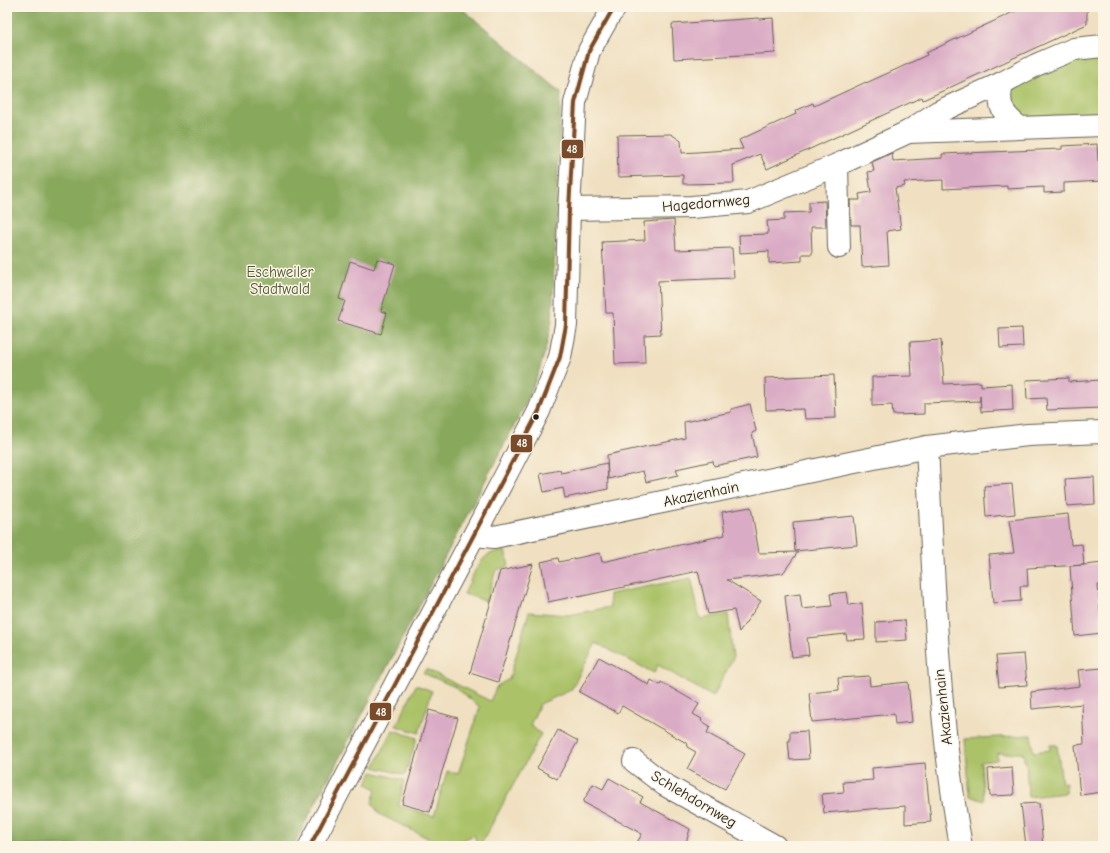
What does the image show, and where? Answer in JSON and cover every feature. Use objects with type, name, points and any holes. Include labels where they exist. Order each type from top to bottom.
[{"type":"street","points":[[310,846],[539,411],[560,357],[566,325],[574,103],[589,51],[610,14],[616,7]]},
{"type":"street","name":"Hagedornweg","points":[[569,209],[692,207],[748,202],[837,165],[908,132],[938,112],[1002,84],[1036,65],[1074,49],[1103,46]]},
{"type":"street","points":[[1002,84],[1000,92],[1000,106],[1007,118],[1019,127]]},
{"type":"street","name":"Hagedornweg","points":[[908,132],[1103,125]]},
{"type":"street","points":[[837,165],[839,247]]},
{"type":"street","name":"Akazienhain","points":[[475,535],[494,537],[927,446],[1028,435],[1103,432]]},
{"type":"street","name":"Akazienhain","points":[[927,446],[938,654],[945,732],[961,846]]},
{"type":"street","name":"Schlehdornweg","points":[[634,761],[665,785],[775,846]]},
{"type":"green space","name":"Eschweiler Stadtwald","points":[[7,7],[460,7],[561,92],[552,320],[545,352],[538,374],[525,405],[293,846],[7,846]]},
{"type":"green space","points":[[1103,55],[1103,115],[1021,117],[1012,104],[1014,86],[1061,61]]},
{"type":"green space","points":[[505,551],[509,566],[496,570],[486,601],[464,594],[482,560],[492,553]]},
{"type":"green space","points":[[691,578],[700,619],[728,614],[733,658],[713,697],[658,665],[654,673],[596,643],[571,690],[540,704],[530,725],[541,734],[480,846],[478,846],[474,835],[459,842],[460,846],[444,846],[379,814],[372,803],[376,789],[367,784],[372,772],[404,780],[399,806],[434,816],[447,771],[458,774],[480,707],[455,687],[423,673],[426,669],[490,701],[497,686],[509,679],[529,612],[568,615],[610,607],[609,594]]},
{"type":"green space","points":[[416,685],[432,691],[419,733],[396,726]]},
{"type":"green space","points":[[393,730],[417,738],[405,775],[374,767]]},
{"type":"green space","points":[[1032,735],[1033,752],[1050,750],[1050,745],[1057,745],[1062,784],[1066,783],[1066,793],[1028,797],[1026,761],[1024,761],[1024,753],[997,753],[997,760],[981,762],[984,801],[970,796],[965,739]]},
{"type":"building","points":[[1024,7],[1087,7],[1087,24],[923,100],[922,97],[767,169],[760,154],[733,165],[734,183],[683,184],[683,175],[618,177],[617,135],[671,134],[681,141],[682,153],[743,149],[739,140],[796,114],[795,111],[813,103],[814,106],[897,69],[927,55],[926,53]]},
{"type":"building","points":[[773,18],[775,53],[674,59],[672,24]]},
{"type":"building","points":[[1097,144],[1098,161],[1103,161],[1103,181],[1064,183],[1064,192],[1044,193],[1044,187],[1007,189],[1007,186],[943,189],[943,180],[904,182],[905,186],[895,188],[901,229],[887,231],[889,265],[862,267],[860,225],[851,225],[850,200],[860,200],[859,194],[871,192],[868,172],[874,171],[872,162],[892,153],[893,161],[942,158],[942,154],[1062,149],[1062,146]]},
{"type":"building","points":[[825,201],[826,227],[811,227],[812,254],[802,254],[802,261],[769,263],[769,251],[740,253],[739,235],[768,234],[767,221],[784,220],[784,213],[809,212],[809,202]]},
{"type":"building","points":[[674,220],[676,250],[732,248],[734,278],[658,281],[661,334],[644,335],[645,363],[615,364],[613,313],[606,313],[602,242],[645,240],[644,222]]},
{"type":"building","points":[[377,259],[395,264],[381,311],[387,313],[381,334],[338,321],[345,301],[339,299],[350,261],[374,269]]},
{"type":"building","points":[[1022,328],[1023,347],[1000,348],[999,329]]},
{"type":"building","points":[[941,340],[944,384],[981,382],[981,386],[1012,384],[1013,410],[981,412],[980,395],[980,401],[924,403],[924,414],[893,415],[892,405],[872,406],[872,377],[912,376],[910,342]]},
{"type":"building","points":[[834,375],[836,418],[805,419],[804,409],[766,410],[765,378]]},
{"type":"building","points":[[1069,378],[1069,382],[1101,380],[1102,408],[1047,410],[1046,398],[1027,399],[1026,380]]},
{"type":"building","points":[[750,404],[756,431],[752,433],[757,457],[714,466],[713,461],[676,469],[678,475],[646,482],[643,471],[608,479],[607,455],[685,438],[684,422],[731,412],[731,409]]},
{"type":"building","points":[[607,463],[608,489],[565,498],[563,488],[544,492],[540,474],[560,470],[561,473]]},
{"type":"building","points":[[1094,477],[1095,504],[1067,506],[1065,479]]},
{"type":"building","points":[[1012,484],[1015,514],[986,517],[984,486]]},
{"type":"building","points":[[751,507],[759,553],[798,552],[783,573],[727,580],[761,601],[739,632],[734,610],[708,614],[698,571],[548,602],[541,562],[558,558],[559,562],[600,553],[602,562],[725,535],[722,512]]},
{"type":"building","points":[[1068,514],[1071,545],[1082,544],[1084,565],[1027,568],[1028,586],[1020,586],[1021,601],[993,603],[989,555],[1014,553],[1009,520]]},
{"type":"building","points":[[854,516],[857,545],[795,551],[793,522]]},
{"type":"building","points":[[1103,563],[1103,585],[1098,585],[1102,633],[1075,636],[1070,566]]},
{"type":"building","points":[[533,564],[498,682],[470,673],[500,571]]},
{"type":"building","points":[[847,592],[849,605],[862,603],[865,639],[847,640],[846,634],[807,638],[809,655],[792,657],[785,596],[800,594],[802,609],[832,606],[830,594]]},
{"type":"building","points":[[905,620],[907,640],[876,642],[876,622]]},
{"type":"building","points":[[1024,654],[1027,685],[999,687],[996,656]]},
{"type":"building","points":[[599,657],[649,685],[651,680],[660,685],[661,682],[699,704],[693,714],[710,726],[707,733],[745,754],[725,789],[687,769],[696,752],[687,747],[688,744],[622,706],[618,713],[579,692]]},
{"type":"building","points":[[1103,668],[1103,792],[1080,795],[1075,745],[1084,744],[1082,704],[1032,709],[1031,692],[1080,686],[1078,670]]},
{"type":"building","points":[[869,676],[870,686],[908,682],[912,722],[895,724],[894,714],[812,722],[809,693],[839,690],[838,678]]},
{"type":"building","points":[[429,710],[458,718],[430,812],[402,804]]},
{"type":"building","points":[[558,730],[578,741],[557,779],[537,768]]},
{"type":"building","points":[[807,731],[809,759],[790,760],[788,741],[790,741],[790,732]]},
{"type":"building","points":[[925,763],[931,822],[905,824],[905,806],[824,813],[822,794],[844,792],[843,782],[873,780],[872,768]]},
{"type":"building","points":[[1012,767],[1014,795],[990,796],[988,769]]},
{"type":"building","points":[[609,778],[643,797],[640,802],[690,829],[685,846],[635,846],[642,834],[583,802],[593,784],[603,789]]},
{"type":"building","points":[[1039,803],[1043,846],[1026,846],[1021,804]]},
{"type":"transit line","name":"48","points":[[310,846],[539,411],[560,357],[566,325],[569,209],[575,103],[589,51],[610,14],[616,7]]}]
